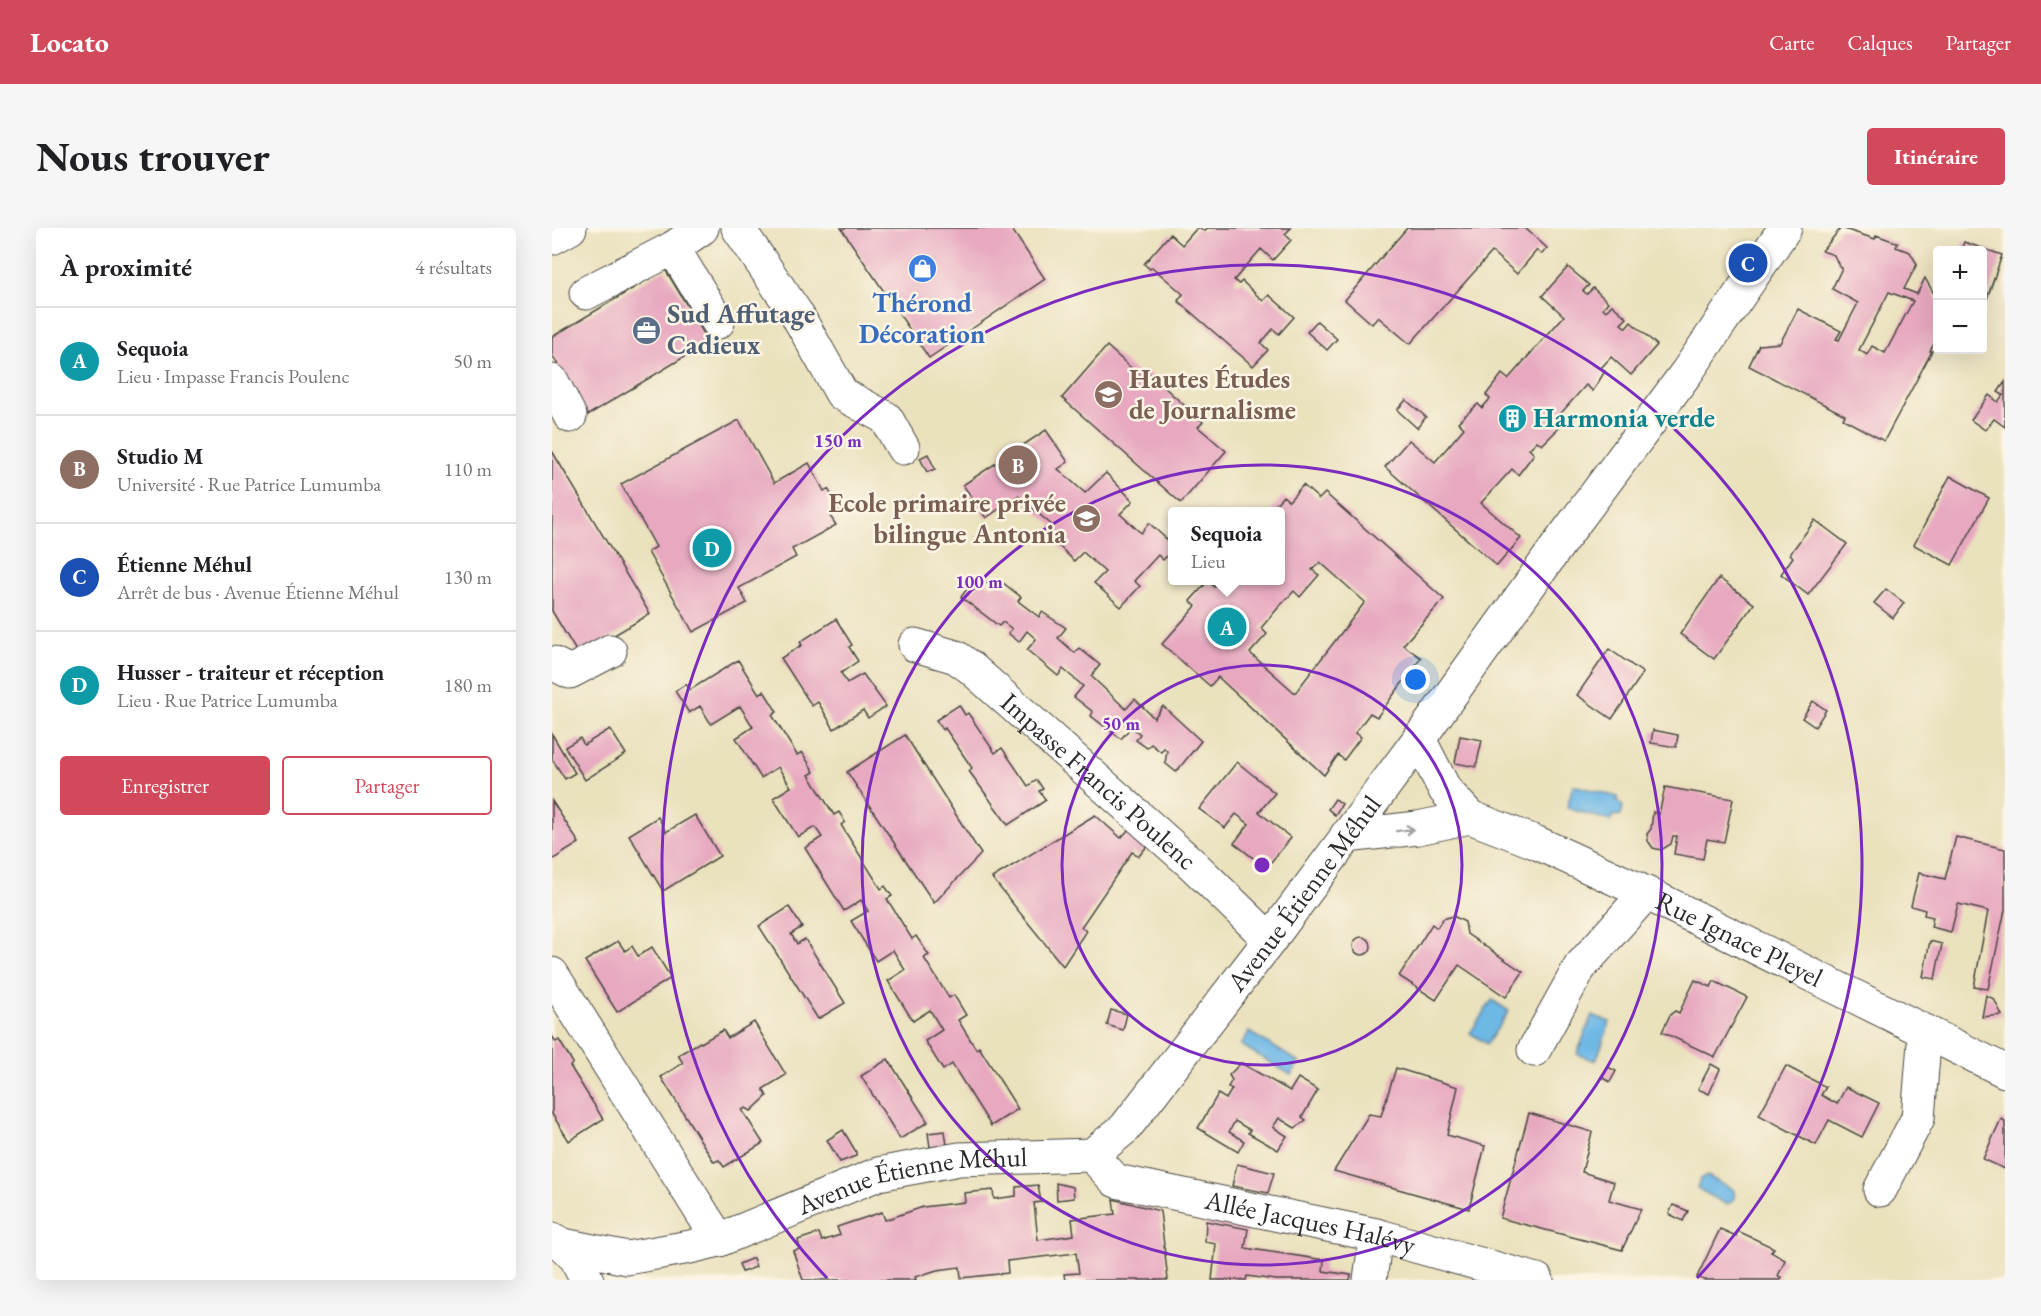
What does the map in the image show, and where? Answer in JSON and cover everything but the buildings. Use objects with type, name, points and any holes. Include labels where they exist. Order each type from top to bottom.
[{"type":"street","points":[[552,238],[570,228]]},
{"type":"street","points":[[586,293],[673,248],[702,228]]},
{"type":"street","points":[[738,228],[796,313],[843,394],[886,418],[903,448]]},
{"type":"street","name":"Avenue Étienne Méhul","points":[[558,1242],[627,1257],[718,1240],[878,1174],[959,1159],[1092,1155],[1125,1128],[1270,940],[1419,739],[1561,541],[1694,363],[1785,228]]},
{"type":"street","points":[[673,248],[718,322]]},
{"type":"street","points":[[552,381],[570,416]]},
{"type":"street","name":"Impasse Francis Poulenc","points":[[915,645],[956,657],[970,667],[1192,865],[1270,940]]},
{"type":"street","points":[[552,663],[570,672],[610,651]]},
{"type":"street","name":"Rue Ignace Pleyel","points":[[1419,739],[1445,790],[1470,817],[1535,842],[1646,893],[2005,1071]]},
{"type":"street","points":[[1346,836],[1418,828],[1470,817]]},
{"type":"street","points":[[1534,1050],[1580,967],[1646,893]]},
{"type":"street","points":[[552,974],[718,1240]]},
{"type":"street","points":[[1880,1190],[1918,1118],[1925,1031]]},
{"type":"street","name":"Allée Jacques Halévy","points":[[1092,1155],[1116,1180],[1376,1235],[1537,1280]]},
{"type":"street","points":[[1370,1280],[1376,1235]]},
{"type":"street","name":"Avenue Étienne Méhul","points":[[558,1242],[576,1258],[587,1280]]},
{"type":"street","points":[[602,1280],[627,1257]]},
{"type":"water","points":[[1573,785],[1618,797],[1617,802],[1623,806],[1621,815],[1613,816],[1611,821],[1567,808]]},
{"type":"water","points":[[1492,1000],[1509,1011],[1487,1044],[1470,1033]]},
{"type":"water","points":[[1592,1015],[1610,1022],[1596,1061],[1577,1054]]},
{"type":"water","points":[[1249,1032],[1299,1062],[1291,1075],[1241,1045]]},
{"type":"water","points":[[1707,1176],[1733,1189],[1735,1195],[1732,1202],[1726,1204],[1697,1187],[1701,1179]]},
{"type":"place","name":"Étienne Méhul","points":[[1748,263]]},
{"type":"place","name":"Thérond Décoration","points":[[922,268]]},
{"type":"place","name":"Sud Affutage Cadieux","points":[[646,330]]},
{"type":"place","name":"Hautes Études de Journalisme","points":[[1108,395]]},
{"type":"place","name":"Harmonia verde","points":[[1512,418]]},
{"type":"place","name":"Studio M","points":[[1018,465]]},
{"type":"place","name":"Ecole primaire privée bilingue Antonia","points":[[1087,519]]},
{"type":"place","name":"Husser - traiteur et réception","points":[[712,548]]},
{"type":"place","name":"Sequoia","points":[[1227,627]]}]
